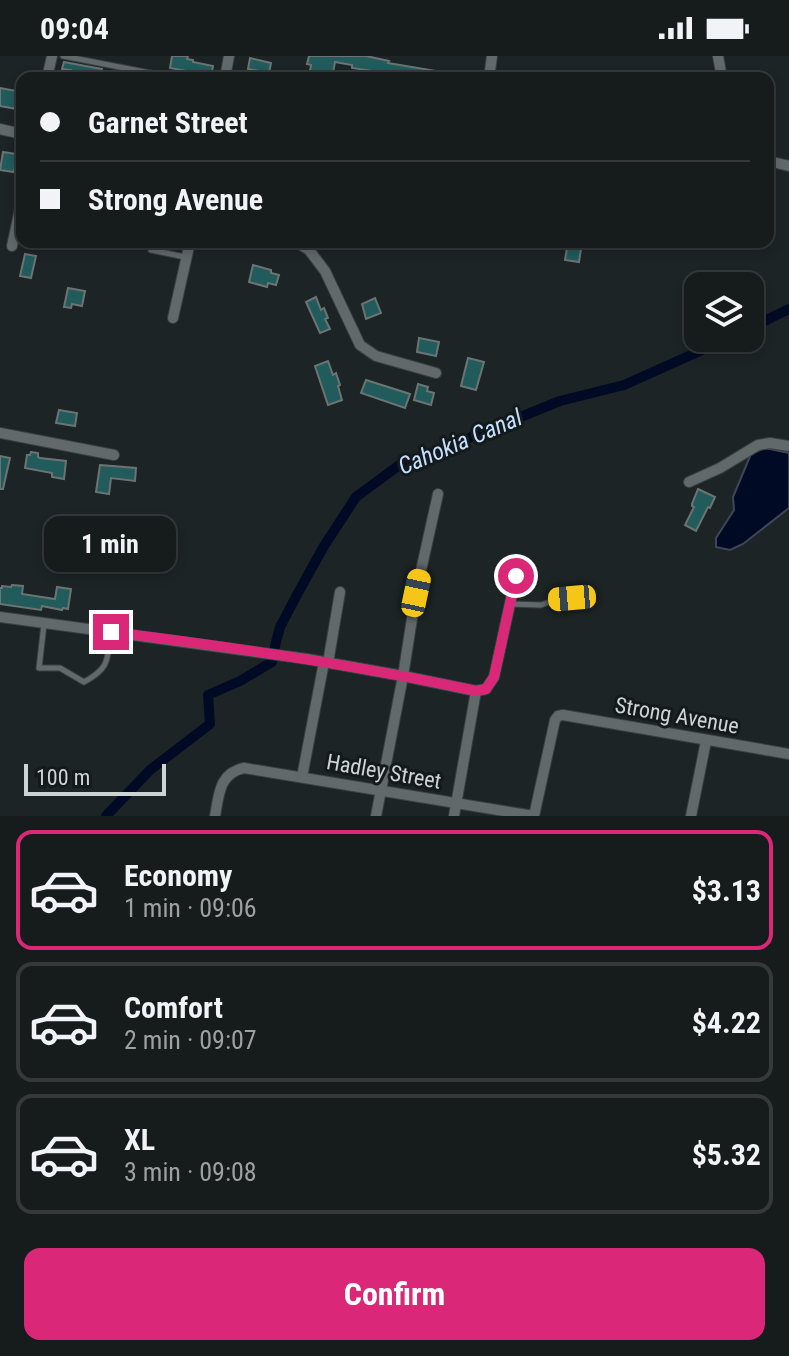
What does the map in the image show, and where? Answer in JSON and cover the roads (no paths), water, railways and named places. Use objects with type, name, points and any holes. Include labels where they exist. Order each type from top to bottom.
[{"type":"street","points":[[12,246],[16,228]]},
{"type":"street","points":[[173,318],[189,248]]},
{"type":"street","points":[[306,248],[325,271],[360,345],[376,356],[436,373]]},
{"type":"street","points":[[0,433],[114,455]]},
{"type":"street","points":[[689,482],[758,445],[789,446]]},
{"type":"street","points":[[376,816],[416,593],[438,494]]},
{"type":"street","points":[[0,617],[326,662],[476,691],[486,689],[494,677],[516,576]]},
{"type":"street","points":[[302,777],[340,592]]},
{"type":"street","points":[[454,816],[476,691]]},
{"type":"street","name":"Strong Avenue","points":[[534,816],[558,716],[789,754]]},
{"type":"street","points":[[691,816],[706,741]]},
{"type":"street","name":"Hadley Street","points":[[215,816],[222,781],[228,774],[244,768],[534,816]]},
{"type":"lane","points":[[63,56],[145,72]]},
{"type":"lane","points":[[151,250],[187,257]]},
{"type":"lane","points":[[510,604],[541,605],[572,598]]},
{"type":"lane","points":[[44,624],[39,668],[65,669],[84,682],[106,665],[111,632]]},
{"type":"water","points":[[765,448],[789,453],[789,508],[743,544],[730,550],[716,547],[716,538],[734,510],[733,497],[751,454]]},
{"type":"waterway","name":"Cahokia Canal","points":[[764,321],[789,309]]},
{"type":"waterway","name":"Cahokia Canal","points":[[275,646],[280,627],[299,591],[356,497],[402,463],[453,447],[487,428],[560,401],[624,385],[698,352]]},
{"type":"waterway","name":"Cahokia Canal","points":[[106,816],[150,770],[210,724],[208,695],[272,662]]}]
